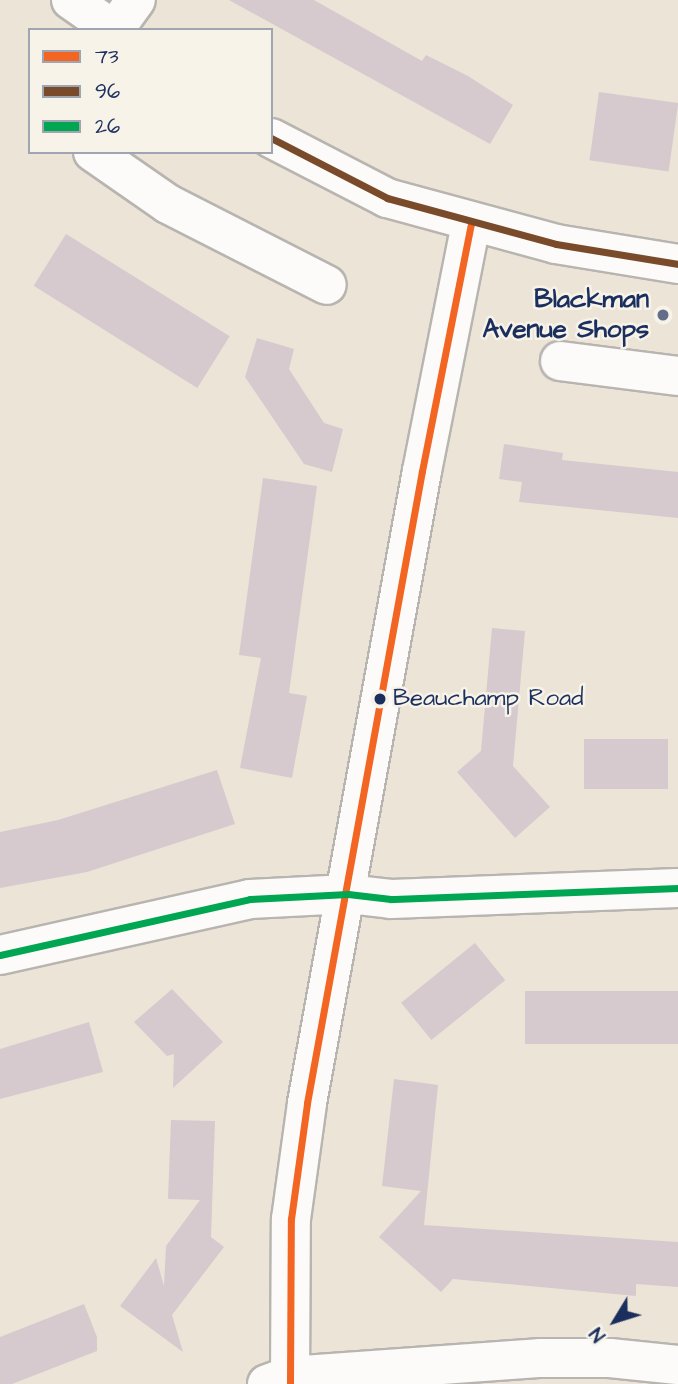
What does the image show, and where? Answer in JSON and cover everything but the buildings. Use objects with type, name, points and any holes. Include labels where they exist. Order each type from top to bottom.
[{"type":"street","points":[[71,0],[111,28]]},
{"type":"street","points":[[115,28],[136,0]]},
{"type":"street","points":[[273,139],[387,198],[471,224],[678,264]]},
{"type":"street","points":[[96,154],[168,204],[327,285]]},
{"type":"street","points":[[471,224],[422,471],[348,894],[307,1103],[290,1219],[282,1381],[541,1358],[610,1358],[678,1365]]},
{"type":"street","points":[[560,361],[678,376]]},
{"type":"street","points":[[0,955],[250,899],[348,894],[391,899],[678,888]]},
{"type":"transit line","name":"96","points":[[273,139],[387,198],[556,244],[678,264]]},
{"type":"transit line","name":"73","points":[[290,1384],[291,1219],[307,1103],[422,471],[471,224]]},
{"type":"transit line","name":"26","points":[[0,955],[250,899],[348,894],[391,899],[678,888]]},
{"type":"place","name":"Blackman Avenue Shops","points":[[663,315]]},
{"type":"place","name":"Beauchamp Road","points":[[380,699]]}]
